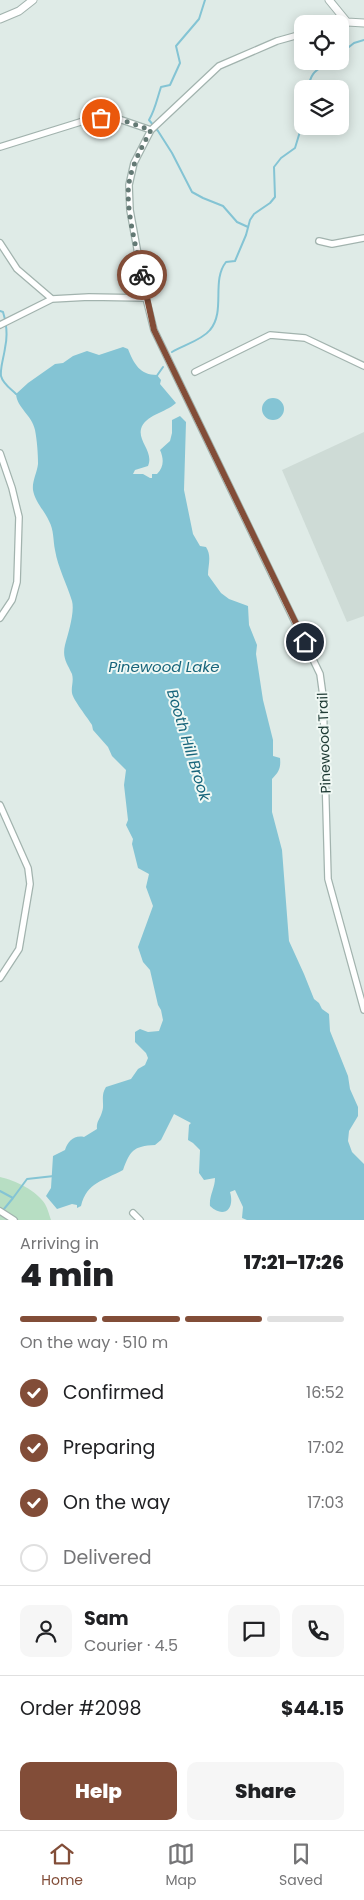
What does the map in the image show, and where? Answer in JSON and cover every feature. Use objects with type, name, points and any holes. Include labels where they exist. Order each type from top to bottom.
[{"type":"street","points":[[0,19],[19,11],[33,0]]},
{"type":"street","points":[[329,0],[341,15]]},
{"type":"street","points":[[349,22],[364,23]]},
{"type":"street","name":"Pinewood Trail","points":[[294,36],[277,41],[219,66],[153,128],[134,163],[128,185],[130,210],[146,298],[154,330],[320,674],[323,696],[328,879],[364,1010]]},
{"type":"street","points":[[0,147],[90,119],[113,117],[153,128]]},
{"type":"street","points":[[318,241],[332,244],[364,238]]},
{"type":"street","points":[[0,243],[17,270],[52,300]]},
{"type":"street","points":[[0,325],[52,300],[88,297],[146,298]]},
{"type":"street","points":[[195,372],[270,335],[305,338],[364,366]]},
{"type":"street","points":[[0,453],[12,488],[18,517],[17,582],[12,600],[0,618]]},
{"type":"street","points":[[0,805],[28,868],[30,884],[18,949],[0,978]]},
{"type":"street","points":[[0,1212],[14,1220]]},
{"type":"street","points":[[133,1213],[140,1220]]},
{"type":"shaded area","points":[[364,432],[364,616],[347,622],[282,470]]},
{"type":"green space","points":[[0,1177],[19,1183],[37,1195],[45,1204],[51,1220],[0,1220]]},
{"type":"water","name":"Pinewood Lake","points":[[123,347],[128,349],[138,368],[146,373],[157,375],[161,380],[160,384],[176,403],[151,417],[143,424],[141,434],[149,456],[148,466],[135,470],[133,474],[143,474],[152,478],[152,474],[157,474],[163,463],[160,450],[170,441],[172,420],[180,416],[186,422],[184,490],[193,534],[200,546],[206,547],[208,550],[208,575],[221,593],[229,599],[248,606],[249,625],[257,645],[256,654],[263,700],[273,740],[273,756],[280,758],[279,770],[272,779],[272,812],[282,850],[289,941],[314,999],[329,1014],[330,1031],[358,1107],[358,1116],[349,1131],[348,1141],[352,1152],[364,1164],[364,1220],[247,1220],[242,1218],[243,1207],[235,1190],[230,1192],[231,1203],[227,1210],[220,1212],[215,1210],[210,1206],[210,1202],[215,1178],[204,1180],[199,1173],[200,1150],[188,1140],[189,1125],[191,1123],[174,1114],[161,1140],[155,1145],[137,1148],[133,1151],[123,1170],[92,1187],[87,1192],[81,1206],[77,1208],[77,1205],[72,1204],[57,1209],[46,1196],[51,1188],[53,1156],[65,1150],[72,1139],[84,1137],[97,1129],[103,1109],[103,1094],[106,1087],[131,1079],[138,1069],[145,1065],[148,1058],[146,1053],[135,1042],[135,1032],[140,1029],[148,1032],[159,1031],[163,1020],[150,970],[143,962],[138,947],[153,906],[146,887],[149,874],[138,868],[132,844],[133,839],[126,825],[128,820],[124,785],[126,770],[112,756],[108,747],[93,730],[92,725],[72,693],[73,677],[64,653],[73,606],[56,557],[51,524],[33,490],[38,464],[35,430],[31,420],[19,403],[16,394],[55,364],[63,363],[73,356],[87,351],[99,355]]},
{"type":"water","points":[[273,398],[283,405],[284,409],[277,419],[273,420],[263,413],[262,409],[269,399]]},
{"type":"waterway","points":[[205,0],[199,19],[176,46],[180,63],[170,85],[161,87],[149,120],[172,153],[192,192],[223,206],[237,222],[248,227]]},
{"type":"waterway","points":[[349,47],[364,40]]},
{"type":"waterway","points":[[310,80],[317,70]]},
{"type":"waterway","points":[[172,352],[207,334],[215,322],[219,278],[222,270],[226,262],[235,261],[254,214],[270,203],[275,197],[274,167],[281,158],[295,148],[299,135]]},
{"type":"waterway","name":"Booth Hill Brook","points":[[0,311],[3,312],[7,334],[1,376],[5,384],[16,394]]},
{"type":"waterway","points":[[156,377],[163,367]]},
{"type":"waterway","points":[[0,1191],[13,1198],[27,1179],[54,1176]]},
{"type":"waterway","points":[[4,1209],[13,1198]]},
{"type":"way so far","points":[[101,118],[113,117],[151,130],[134,163],[128,185],[130,210],[142,275]]},
{"type":"route","points":[[142,275],[154,330],[305,642]]}]
